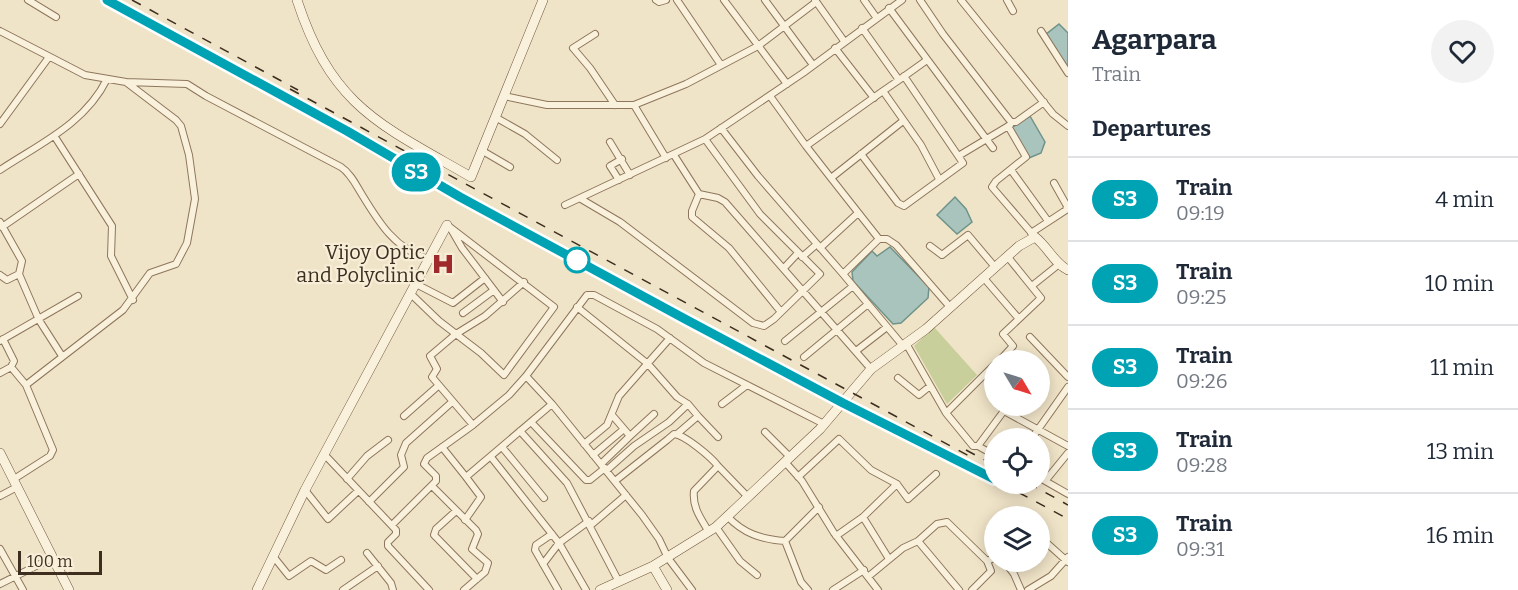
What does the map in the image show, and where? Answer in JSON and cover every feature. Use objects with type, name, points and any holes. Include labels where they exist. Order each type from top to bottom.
[{"type":"street","points":[[28,0],[56,17]]},
{"type":"street","points":[[297,0],[316,50],[350,99],[369,116],[471,177],[543,0]]},
{"type":"street","points":[[656,0],[659,2],[666,0]]},
{"type":"street","points":[[676,0],[721,66]]},
{"type":"street","points":[[765,0],[813,65]]},
{"type":"street","points":[[864,0],[876,17]]},
{"type":"street","points":[[565,205],[674,155],[705,138],[770,96],[902,0]]},
{"type":"street","points":[[920,0],[1010,124],[1026,157],[992,187],[1033,235],[1046,245],[1058,265],[1068,270]]},
{"type":"street","points":[[961,0],[1044,102],[1068,126]]},
{"type":"street","points":[[1007,0],[1012,11]]},
{"type":"street","points":[[727,1],[787,84]]},
{"type":"street","points":[[504,96],[547,105],[634,105],[686,84],[758,46],[815,1],[844,41]]},
{"type":"street","points":[[889,8],[993,148]]},
{"type":"street","points":[[861,154],[901,205],[909,203],[963,163],[960,155],[862,28]]},
{"type":"street","points":[[0,31],[85,75],[126,82],[191,85],[206,96],[350,174],[375,217],[389,235],[408,252],[429,259]]},
{"type":"street","points":[[1041,31],[1068,73]]},
{"type":"street","points":[[595,34],[573,48],[590,68],[615,105]]},
{"type":"street","points":[[835,48],[874,98]]},
{"type":"street","points":[[0,124],[49,57]]},
{"type":"street","points":[[806,146],[927,60]]},
{"type":"street","points":[[0,170],[55,137],[89,106],[107,79]]},
{"type":"street","points":[[26,385],[123,310],[133,300],[150,273],[176,264],[187,243],[195,199],[193,171],[181,126],[171,114],[126,82]]},
{"type":"street","points":[[883,91],[921,145],[939,180]]},
{"type":"street","points":[[770,96],[879,239]]},
{"type":"street","points":[[960,155],[1044,102]]},
{"type":"street","points":[[634,105],[666,158]]},
{"type":"street","points":[[495,117],[525,134],[557,160]]},
{"type":"street","points":[[831,178],[903,121]]},
{"type":"street","points":[[721,128],[818,246],[905,346],[946,413],[973,446],[984,449]]},
{"type":"street","points":[[55,137],[112,226],[113,237],[110,252],[133,300]]},
{"type":"street","points":[[581,199],[620,222],[753,323],[764,326],[782,312],[820,274],[760,214],[705,138]]},
{"type":"street","points":[[610,142],[630,175]]},
{"type":"street","points":[[481,150],[510,167]]},
{"type":"street","points":[[674,155],[699,194],[725,202],[871,369]]},
{"type":"street","points":[[619,180],[610,166],[622,159]]},
{"type":"street","points":[[1011,170],[1048,222]]},
{"type":"street","points":[[62,356],[39,320],[19,274],[22,261],[1,224],[79,174]]},
{"type":"street","points":[[600,590],[616,585],[653,566],[713,530],[824,424],[871,369],[905,346],[1007,256],[1061,214],[1067,206],[1054,183]]},
{"type":"street","points":[[699,194],[692,217],[729,248],[782,312]]},
{"type":"street","points":[[784,268],[800,255],[818,246],[858,213]]},
{"type":"street","points":[[257,590],[324,454],[429,259],[449,227]]},
{"type":"street","points":[[449,227],[503,302]]},
{"type":"street","points":[[411,294],[439,321],[481,353],[502,375],[506,374],[554,307],[449,227]]},
{"type":"street","points":[[930,246],[942,255],[968,235],[995,267]]},
{"type":"street","points":[[843,274],[879,239],[887,239],[896,245],[950,307]]},
{"type":"street","points":[[1007,256],[1033,285],[1041,298],[1003,334],[1013,346],[1009,350]]},
{"type":"street","points":[[1033,285],[1058,265]]},
{"type":"street","points":[[0,275],[7,280],[19,274]]},
{"type":"street","points":[[983,277],[1019,319]]},
{"type":"street","points":[[416,284],[453,303],[485,278]]},
{"type":"street","points":[[474,425],[432,377],[437,369],[430,356],[456,334],[478,322],[524,282]]},
{"type":"street","points":[[785,341],[853,286]]},
{"type":"street","points":[[463,313],[494,290]]},
{"type":"street","points":[[392,525],[432,486],[437,478],[426,467],[425,461],[474,425],[509,395],[526,376],[585,296],[591,294],[647,323],[704,363],[824,424]]},
{"type":"street","points":[[0,373],[11,367],[14,361],[2,340],[78,296]]},
{"type":"street","points":[[804,357],[868,304]]},
{"type":"street","points":[[578,307],[648,364],[677,397],[688,404],[718,437]]},
{"type":"street","points":[[856,351],[887,327]]},
{"type":"street","points":[[1030,337],[1068,377]]},
{"type":"street","points":[[584,444],[607,425],[619,396],[670,338]]},
{"type":"street","points":[[0,496],[53,452],[26,385],[11,367]]},
{"type":"street","points":[[946,413],[984,375]]},
{"type":"street","points":[[526,376],[615,480],[659,538],[668,558],[692,590]]},
{"type":"street","points":[[898,378],[919,395],[930,386]]},
{"type":"street","points":[[722,404],[747,385]]},
{"type":"street","points":[[404,416],[438,386]]},
{"type":"street","points":[[1038,428],[1068,387]]},
{"type":"street","points":[[369,502],[404,467],[401,455],[406,443],[452,402]]},
{"type":"street","points":[[466,477],[552,404]]},
{"type":"street","points":[[531,422],[586,480],[590,480],[669,422],[688,404]]},
{"type":"street","points":[[991,428],[1003,412],[1010,413],[1034,428]]},
{"type":"street","points":[[604,468],[612,453],[654,414]]},
{"type":"street","points":[[612,415],[630,436]]},
{"type":"street","points":[[615,480],[698,416]]},
{"type":"street","points":[[593,455],[624,429]]},
{"type":"street","points":[[520,431],[567,483],[590,523],[616,585]]},
{"type":"street","points":[[765,432],[788,460],[836,536],[878,590]]},
{"type":"street","points":[[677,434],[706,452],[747,496]]},
{"type":"street","points":[[593,437],[612,453]]},
{"type":"street","points":[[1050,437],[1068,446]]},
{"type":"street","points":[[978,446],[984,438]]},
{"type":"street","points":[[798,477],[839,439],[871,470],[897,484],[908,500],[936,474]]},
{"type":"street","points":[[347,479],[367,456],[388,441]]},
{"type":"street","points":[[442,447],[481,496],[465,520]]},
{"type":"street","points":[[502,447],[543,498]]},
{"type":"street","points":[[0,453],[69,590]]},
{"type":"street","points":[[1050,472],[1068,453]]},
{"type":"street","points":[[324,454],[392,525],[396,534],[388,542],[388,546],[429,590]]},
{"type":"street","points":[[491,457],[559,543],[586,590]]},
{"type":"street","points":[[718,466],[694,491],[698,512],[740,561],[757,575]]},
{"type":"street","points":[[1050,483],[1068,494]]},
{"type":"street","points":[[836,536],[863,517],[897,484]]},
{"type":"street","points":[[432,486],[478,534],[472,549],[488,563],[487,569],[464,590]]},
{"type":"street","points":[[305,490],[328,519],[358,491]]},
{"type":"street","points":[[543,564],[559,543],[626,495]]},
{"type":"street","points":[[727,516],[744,532],[755,534],[765,540],[785,541],[819,507]]},
{"type":"street","points":[[456,511],[436,529],[434,535],[477,579]]},
{"type":"street","points":[[863,517],[889,560]]},
{"type":"street","points":[[869,576],[903,548],[918,541],[937,525],[947,522],[984,558]]},
{"type":"street","points":[[552,534],[535,548],[558,590]]},
{"type":"street","points":[[785,541],[801,582],[808,590]]},
{"type":"street","points":[[918,541],[959,590]]},
{"type":"street","points":[[1029,590],[1051,576],[1067,560],[1050,546]]},
{"type":"street","points":[[0,549],[22,590]]},
{"type":"street","points":[[367,553],[391,583],[393,590]]},
{"type":"street","points":[[273,556],[289,576],[311,561],[326,570],[341,560]]},
{"type":"street","points":[[0,584],[52,558]]},
{"type":"street","points":[[344,590],[378,566]]},
{"type":"street","points":[[653,566],[667,590]]},
{"type":"street","points":[[833,590],[864,570]]},
{"type":"street","points":[[972,590],[990,572]]},
{"type":"street","points":[[1012,572],[1021,590]]},
{"type":"green space","points":[[934,327],[977,375],[947,404],[914,346]]},
{"type":"water","points":[[1059,24],[1068,33],[1068,71],[1045,35]]},
{"type":"water","points":[[1030,116],[1045,142],[1041,153],[1029,158],[1011,128]]},
{"type":"water","points":[[955,197],[966,209],[972,222],[957,234],[937,215]]},
{"type":"water","points":[[890,247],[929,287],[928,298],[901,323],[893,324],[853,281],[852,272],[872,251],[877,256]]},
{"type":"railway","points":[[107,0],[347,131],[460,197],[685,319],[843,403],[984,474]]},
{"type":"railway","points":[[132,0],[298,90]]},
{"type":"railway","points":[[290,89],[971,457]]},
{"type":"railway","points":[[966,450],[984,460]]},
{"type":"railway","points":[[1021,494],[1068,519]]},
{"type":"railway","points":[[1048,494],[1068,505]]},
{"type":"train","name":"S3","points":[[107,0],[272,89],[460,197],[685,319],[843,403],[984,474]]},
{"type":"place","name":"Vijoy Optic and Polyclinic","points":[[443,264]]}]
